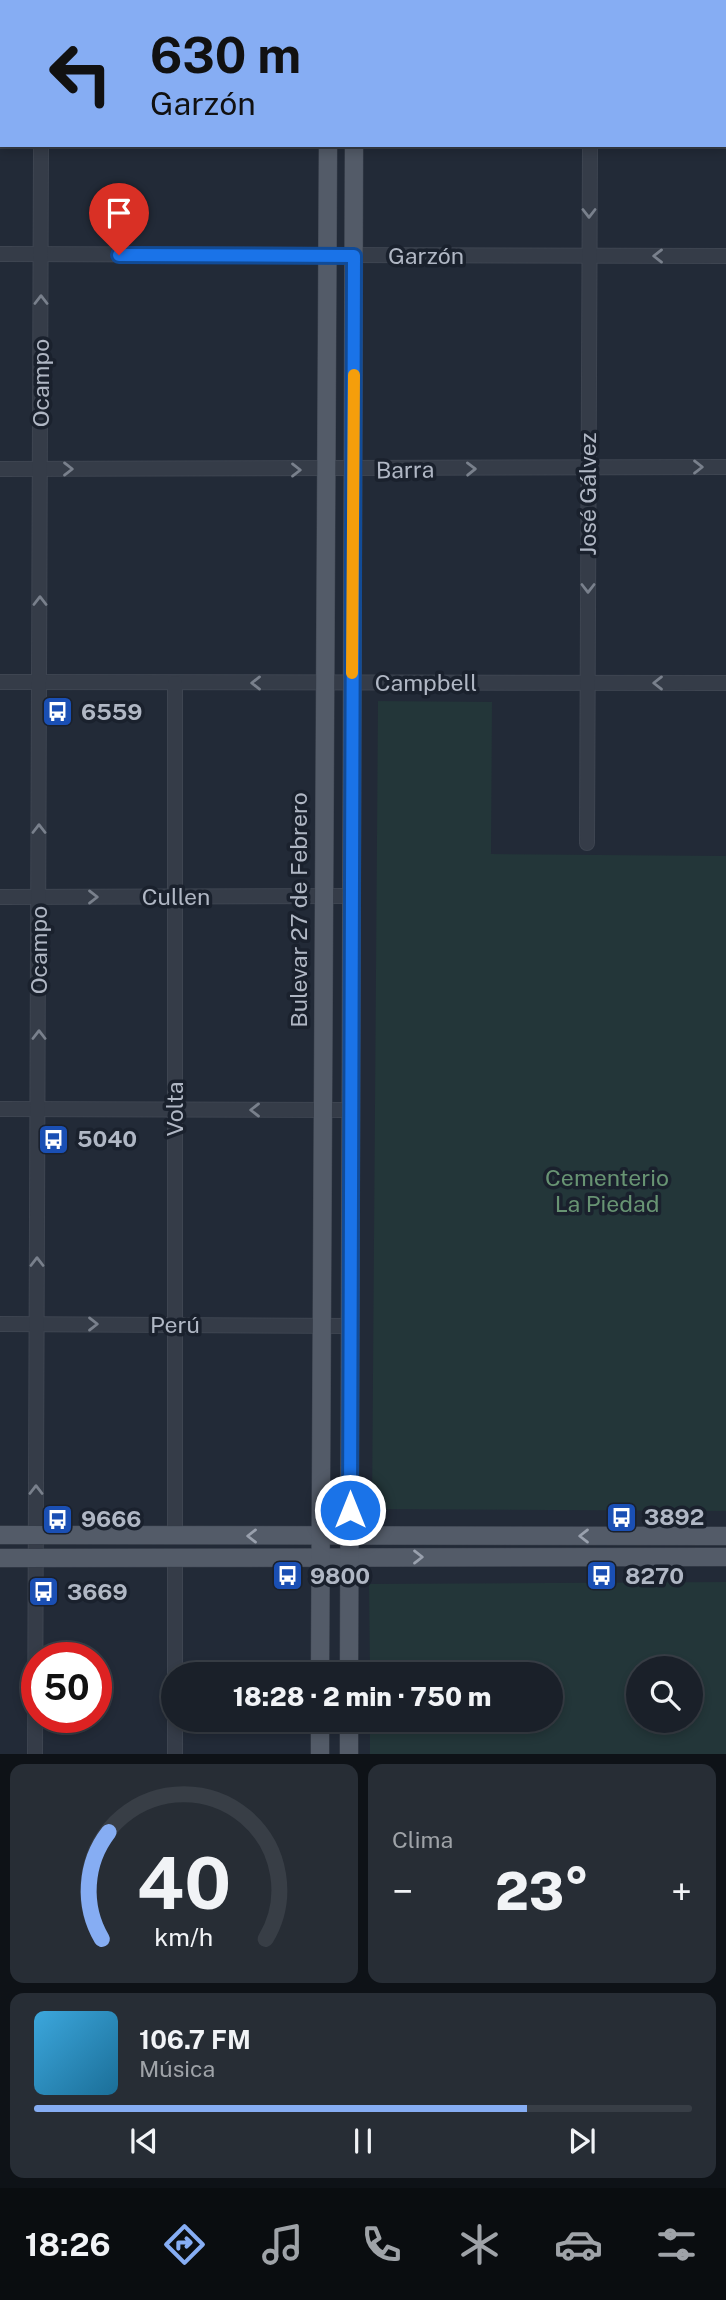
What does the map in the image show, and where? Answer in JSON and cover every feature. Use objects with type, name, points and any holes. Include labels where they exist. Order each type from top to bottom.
[{"type":"main road","name":"Bulevar 27 de Febrero","points":[[320,1662],[328,147]]},
{"type":"main road","points":[[349,1662],[354,147]]},
{"type":"main road","points":[[0,1535],[726,1536]]},
{"type":"main road","points":[[0,1558],[726,1557]]},
{"type":"main road","points":[[320,1732],[320,1754]]},
{"type":"main road","points":[[349,1732],[349,1754]]},
{"type":"street","name":"Ocampo","points":[[35,1754],[41,147]]},
{"type":"street","name":"José Gálvez","points":[[587,843],[590,147]]},
{"type":"street","name":"Garzón","points":[[0,254],[726,256]]},
{"type":"street","name":"Barra","points":[[0,469],[354,471],[726,467]]},
{"type":"street","name":"Campbell","points":[[0,682],[726,683]]},
{"type":"street","name":"Volta","points":[[175,683],[175,1536]]},
{"type":"street","name":"Cullen","points":[[0,897],[352,896]]},
{"type":"street","points":[[0,1109],[351,1110]]},
{"type":"street","name":"Perú","points":[[0,1324],[350,1326]]},
{"type":"street","points":[[175,1557],[175,1662]]},
{"type":"street","points":[[175,1732],[175,1754]]},
{"type":"green space","name":"Cementerio La Piedad","points":[[378,701],[492,702],[491,854],[726,856],[726,1511],[372,1509]]},
{"type":"green space","points":[[726,1582],[726,1754],[370,1754],[370,1732],[563,1732],[563,1662],[370,1662],[369,1584]]},
{"type":"slow traffic","points":[[352,673],[354,375]]},
{"type":"place","name":"6559","points":[[58,712]]},
{"type":"place","name":"5040","points":[[54,1139]]},
{"type":"place","name":"3892","points":[[621,1517]]},
{"type":"place","name":"9666","points":[[58,1519]]},
{"type":"place","name":"9800","points":[[287,1576]]},
{"type":"place","name":"8270","points":[[602,1576]]},
{"type":"place","name":"3669","points":[[44,1592]]},
{"type":"route","points":[[119,255],[354,256],[350,1510]]}]
